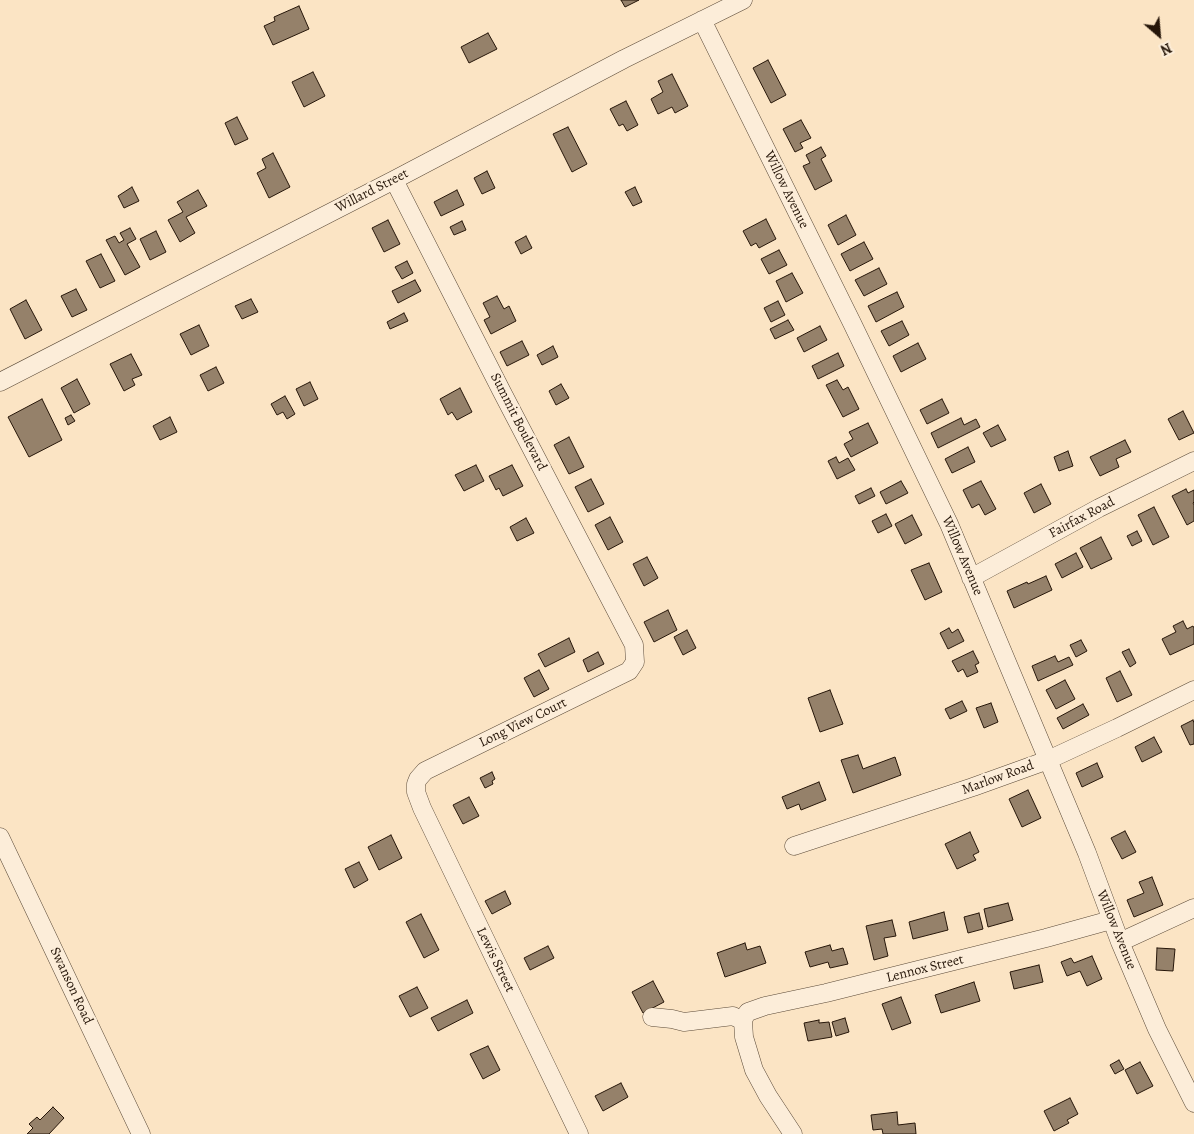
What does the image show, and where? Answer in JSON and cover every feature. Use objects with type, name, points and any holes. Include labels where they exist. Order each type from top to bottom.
[{"type":"street","name":"Willard Street","points":[[0,382],[743,0]]},
{"type":"street","name":"Willow Avenue","points":[[702,20],[949,524],[1087,853],[1120,942],[1158,1029],[1194,1103]]},
{"type":"street","name":"Summit Boulevard","points":[[394,180],[634,645],[634,665]]},
{"type":"street","name":"Fairfax Road","points":[[972,578],[1099,508],[1194,461]]},
{"type":"street","name":"Long View Court","points":[[416,784],[425,771],[629,671],[634,665]]},
{"type":"street","name":"Marlow Road","points":[[794,846],[974,787],[1048,760],[1194,690]]},
{"type":"street","name":"Lewis Street","points":[[416,784],[416,792],[422,808],[579,1134]]},
{"type":"street","name":"Swanson Road","points":[[0,837],[141,1134]]},
{"type":"street","points":[[1120,942],[1194,908]]},
{"type":"street","name":"Lennox Street","points":[[743,1021],[748,1012],[766,1006],[826,993],[1111,920]]},
{"type":"street","points":[[652,1017],[684,1022],[733,1016],[743,1021],[744,1038],[754,1070],[768,1096],[793,1134]]},
{"type":"building","points":[[621,0],[639,0],[625,7]]},
{"type":"building","points":[[299,6],[309,29],[273,45],[264,26],[275,21],[274,17]]},
{"type":"building","points":[[488,33],[497,49],[469,63],[461,47]]},
{"type":"building","points":[[768,60],[786,95],[771,103],[753,68]]},
{"type":"building","points":[[313,72],[325,96],[304,107],[292,82]]},
{"type":"building","points":[[672,74],[688,106],[675,113],[672,107],[658,114],[651,99],[663,92],[658,81]]},
{"type":"building","points":[[626,101],[638,125],[627,131],[623,124],[619,126],[610,109]]},
{"type":"building","points":[[237,117],[248,139],[235,145],[225,123]]},
{"type":"building","points":[[801,120],[811,138],[800,143],[803,148],[795,152],[783,129]]},
{"type":"building","points":[[568,127],[587,164],[572,172],[553,134]]},
{"type":"building","points":[[821,147],[826,156],[821,159],[832,181],[815,190],[803,166],[810,163],[806,155]]},
{"type":"building","points":[[273,153],[290,187],[269,198],[257,173],[266,168],[262,159]]},
{"type":"building","points":[[487,171],[495,188],[482,194],[474,178]]},
{"type":"building","points":[[132,187],[139,201],[124,208],[118,196]]},
{"type":"building","points":[[635,187],[642,202],[633,206],[625,192]]},
{"type":"building","points":[[198,190],[207,206],[186,217],[195,233],[180,242],[168,220],[183,212],[177,202]]},
{"type":"building","points":[[457,190],[464,205],[441,216],[434,202]]},
{"type":"building","points":[[846,215],[856,235],[838,245],[828,225]]},
{"type":"building","points":[[766,219],[776,239],[759,248],[756,243],[751,246],[743,231]]},
{"type":"building","points":[[388,220],[400,244],[384,252],[372,228]]},
{"type":"building","points":[[462,221],[466,230],[454,235],[450,227]]},
{"type":"building","points":[[130,228],[136,239],[127,244],[140,267],[125,275],[106,240],[115,236],[119,243],[124,240],[120,233]]},
{"type":"building","points":[[156,231],[166,252],[150,260],[140,239]]},
{"type":"building","points":[[526,236],[532,248],[521,254],[515,242]]},
{"type":"building","points":[[864,242],[873,259],[850,271],[841,254]]},
{"type":"building","points":[[779,250],[787,265],[769,274],[761,259]]},
{"type":"building","points":[[101,254],[115,281],[100,288],[86,261]]},
{"type":"building","points":[[407,261],[413,273],[402,279],[395,267]]},
{"type":"building","points":[[879,268],[887,284],[864,296],[855,280]]},
{"type":"building","points":[[792,273],[803,293],[786,302],[776,281]]},
{"type":"building","points":[[415,280],[421,291],[398,303],[392,291]]},
{"type":"building","points":[[76,289],[87,310],[72,317],[61,296]]},
{"type":"building","points":[[897,292],[904,307],[876,322],[868,306]]},
{"type":"building","points":[[497,296],[504,309],[509,306],[516,321],[491,334],[484,320],[490,317],[483,303]]},
{"type":"building","points":[[251,299],[258,312],[242,319],[235,306]]},
{"type":"building","points":[[26,300],[42,330],[25,339],[10,309]]},
{"type":"building","points":[[778,301],[785,315],[771,322],[764,308]]},
{"type":"building","points":[[404,313],[408,321],[390,329],[387,322]]},
{"type":"building","points":[[788,320],[794,330],[775,339],[770,329]]},
{"type":"building","points":[[902,321],[909,335],[889,346],[881,331]]},
{"type":"building","points":[[199,325],[209,346],[191,355],[180,334]]},
{"type":"building","points":[[820,326],[827,340],[804,352],[797,338]]},
{"type":"building","points":[[522,341],[529,355],[507,366],[500,352]]},
{"type":"building","points":[[918,343],[926,359],[901,372],[893,356]]},
{"type":"building","points":[[553,346],[558,357],[542,365],[537,355]]},
{"type":"building","points":[[838,353],[844,366],[818,379],[812,366]]},
{"type":"building","points":[[131,354],[142,375],[132,379],[135,385],[124,391],[110,364]]},
{"type":"building","points":[[216,367],[224,383],[208,391],[200,375]]},
{"type":"building","points":[[77,379],[90,404],[74,413],[61,388]]},
{"type":"building","points":[[837,380],[843,390],[848,387],[859,409],[843,417],[826,385]]},
{"type":"building","points":[[310,382],[318,399],[304,406],[296,389]]},
{"type":"building","points":[[561,384],[569,398],[556,405],[549,391]]},
{"type":"building","points":[[460,388],[472,412],[457,420],[452,412],[448,415],[440,399]]},
{"type":"building","points":[[285,396],[295,414],[287,419],[283,412],[277,415],[271,404]]},
{"type":"building","points":[[42,399],[62,440],[29,457],[8,417]]},
{"type":"building","points":[[942,399],[949,413],[927,424],[920,410]]},
{"type":"building","points":[[1183,411],[1194,433],[1179,440],[1168,419]]},
{"type":"building","points":[[71,415],[75,421],[68,425],[65,418]]},
{"type":"building","points":[[170,417],[177,432],[160,440],[153,426]]},
{"type":"building","points":[[961,418],[964,425],[976,419],[980,427],[938,448],[931,433]]},
{"type":"building","points":[[868,423],[878,443],[851,457],[844,444],[853,439],[849,432]]},
{"type":"building","points":[[998,425],[1006,440],[991,447],[983,433]]},
{"type":"building","points":[[569,437],[584,467],[569,474],[554,445]]},
{"type":"building","points":[[1125,440],[1131,452],[1116,459],[1119,467],[1100,476],[1090,457]]},
{"type":"building","points":[[968,447],[975,462],[952,473],[945,459]]},
{"type":"building","points":[[1068,451],[1073,466],[1059,471],[1054,457]]},
{"type":"building","points":[[836,457],[839,463],[848,458],[855,470],[837,479],[828,461]]},
{"type":"building","points":[[476,465],[484,481],[464,491],[455,475]]},
{"type":"building","points":[[512,465],[523,486],[503,496],[499,488],[496,490],[489,476]]},
{"type":"building","points":[[591,479],[604,504],[588,512],[575,487]]},
{"type":"building","points":[[901,481],[908,493],[886,504],[880,492]]},
{"type":"building","points":[[981,481],[996,509],[985,515],[979,504],[972,508],[963,490]]},
{"type":"building","points":[[1041,484],[1051,504],[1034,513],[1024,493]]},
{"type":"building","points":[[871,488],[875,496],[859,504],[855,496]]},
{"type":"building","points":[[1186,489],[1188,493],[1194,490],[1194,521],[1187,525],[1172,496]]},
{"type":"building","points":[[1154,507],[1169,537],[1153,545],[1138,515]]},
{"type":"building","points":[[886,514],[892,526],[878,533],[872,521]]},
{"type":"building","points":[[912,515],[922,535],[905,544],[895,524]]},
{"type":"building","points":[[610,517],[623,542],[608,550],[595,525]]},
{"type":"building","points":[[526,518],[534,533],[517,541],[510,527]]},
{"type":"building","points":[[1137,531],[1142,541],[1132,546],[1127,536]]},
{"type":"building","points":[[1101,537],[1112,559],[1091,569],[1080,548]]},
{"type":"building","points":[[1076,553],[1083,567],[1062,578],[1055,564]]},
{"type":"building","points":[[647,557],[658,578],[644,586],[633,564]]},
{"type":"building","points":[[929,563],[942,592],[925,600],[911,570]]},
{"type":"building","points":[[1046,576],[1052,590],[1014,608],[1007,591]]},
{"type":"building","points":[[668,610],[677,630],[654,642],[644,622]]},
{"type":"building","points":[[1183,621],[1187,629],[1193,626],[1194,628],[1194,644],[1170,655],[1162,639],[1176,632],[1173,626]]},
{"type":"building","points":[[949,628],[952,633],[958,629],[964,641],[948,649],[940,633]]},
{"type":"building","points":[[687,630],[696,648],[683,655],[674,637]]},
{"type":"building","points":[[569,638],[575,652],[545,667],[538,654]]},
{"type":"building","points":[[1081,640],[1087,651],[1076,657],[1070,645]]},
{"type":"building","points":[[1129,649],[1136,663],[1130,667],[1122,652]]},
{"type":"building","points":[[973,651],[979,663],[975,665],[978,672],[967,677],[963,669],[958,672],[952,661]]},
{"type":"building","points":[[598,652],[604,664],[588,672],[583,660]]},
{"type":"building","points":[[1055,656],[1058,662],[1069,657],[1073,665],[1038,681],[1032,666]]},
{"type":"building","points":[[539,670],[549,689],[534,697],[524,678]]},
{"type":"building","points":[[1120,671],[1132,695],[1117,702],[1106,678]]},
{"type":"building","points":[[1065,680],[1075,699],[1056,709],[1046,690]]},
{"type":"building","points":[[830,690],[843,724],[820,732],[808,698]]},
{"type":"building","points":[[962,701],[967,711],[950,719],[945,709]]},
{"type":"building","points":[[991,703],[998,722],[984,728],[976,708]]},
{"type":"building","points":[[1083,704],[1089,715],[1063,729],[1057,718]]},
{"type":"building","points":[[1193,720],[1194,744],[1190,745],[1181,726]]},
{"type":"building","points":[[1154,737],[1162,752],[1142,762],[1135,747]]},
{"type":"building","points":[[858,755],[863,769],[895,757],[901,775],[853,793],[841,760]]},
{"type":"building","points":[[1097,763],[1103,777],[1082,787],[1076,773]]},
{"type":"building","points":[[492,772],[495,779],[492,781],[493,784],[485,788],[480,778]]},
{"type":"building","points":[[819,782],[826,800],[801,810],[799,804],[787,809],[782,797]]},
{"type":"building","points":[[1028,790],[1041,818],[1022,827],[1009,799]]},
{"type":"building","points":[[469,797],[479,816],[463,824],[453,805]]},
{"type":"building","points":[[1125,831],[1136,852],[1122,859],[1111,838]]},
{"type":"building","points":[[970,832],[979,852],[973,855],[976,860],[957,869],[945,844]]},
{"type":"building","points":[[391,835],[402,858],[379,870],[368,847]]},
{"type":"building","points":[[359,862],[368,880],[354,888],[345,869]]},
{"type":"building","points":[[1152,877],[1163,905],[1134,917],[1127,900],[1144,893],[1139,882]]},
{"type":"building","points":[[505,891],[511,904],[492,914],[485,901]]},
{"type":"building","points":[[1008,903],[1013,920],[988,927],[984,909]]},
{"type":"building","points":[[944,912],[948,930],[913,939],[909,922]]},
{"type":"building","points":[[979,913],[983,929],[968,933],[964,917]]},
{"type":"building","points":[[421,914],[439,950],[424,958],[406,922]]},
{"type":"building","points":[[892,920],[896,936],[884,938],[888,956],[874,960],[866,926]]},
{"type":"building","points":[[745,943],[747,950],[760,946],[766,963],[725,977],[717,953]]},
{"type":"building","points":[[830,945],[832,951],[843,948],[848,964],[830,968],[828,962],[810,967],[805,952]]},
{"type":"building","points":[[548,946],[554,958],[530,970],[524,958]]},
{"type":"building","points":[[1157,948],[1175,949],[1173,971],[1156,970]]},
{"type":"building","points":[[1092,956],[1102,979],[1087,986],[1080,971],[1067,976],[1061,962],[1071,958],[1074,963]]},
{"type":"building","points":[[1039,965],[1043,982],[1014,989],[1010,972]]},
{"type":"building","points":[[653,981],[664,1002],[643,1013],[632,992]]},
{"type":"building","points":[[974,982],[980,1001],[941,1013],[935,995]]},
{"type":"building","points":[[417,987],[428,1008],[410,1017],[399,996]]},
{"type":"building","points":[[901,997],[911,1023],[892,1030],[882,1004]]},
{"type":"building","points":[[467,1000],[473,1013],[438,1031],[431,1018]]},
{"type":"building","points":[[845,1018],[849,1032],[836,1036],[832,1022]]},
{"type":"building","points":[[819,1020],[819,1023],[829,1022],[832,1037],[808,1041],[804,1023]]},
{"type":"building","points":[[488,1046],[500,1070],[483,1079],[470,1054]]},
{"type":"building","points":[[1119,1060],[1124,1069],[1115,1074],[1110,1065]]},
{"type":"building","points":[[1140,1062],[1153,1086],[1137,1094],[1125,1070]]},
{"type":"building","points":[[621,1083],[628,1097],[603,1111],[595,1096]]},
{"type":"building","points":[[1070,1098],[1078,1114],[1067,1120],[1069,1123],[1054,1131],[1044,1111]]},
{"type":"building","points":[[53,1107],[64,1118],[49,1134],[27,1134],[33,1128],[29,1124],[37,1117],[40,1120]]},
{"type":"building","points":[[897,1112],[898,1125],[915,1123],[916,1134],[883,1134],[882,1129],[873,1130],[871,1115]]}]
